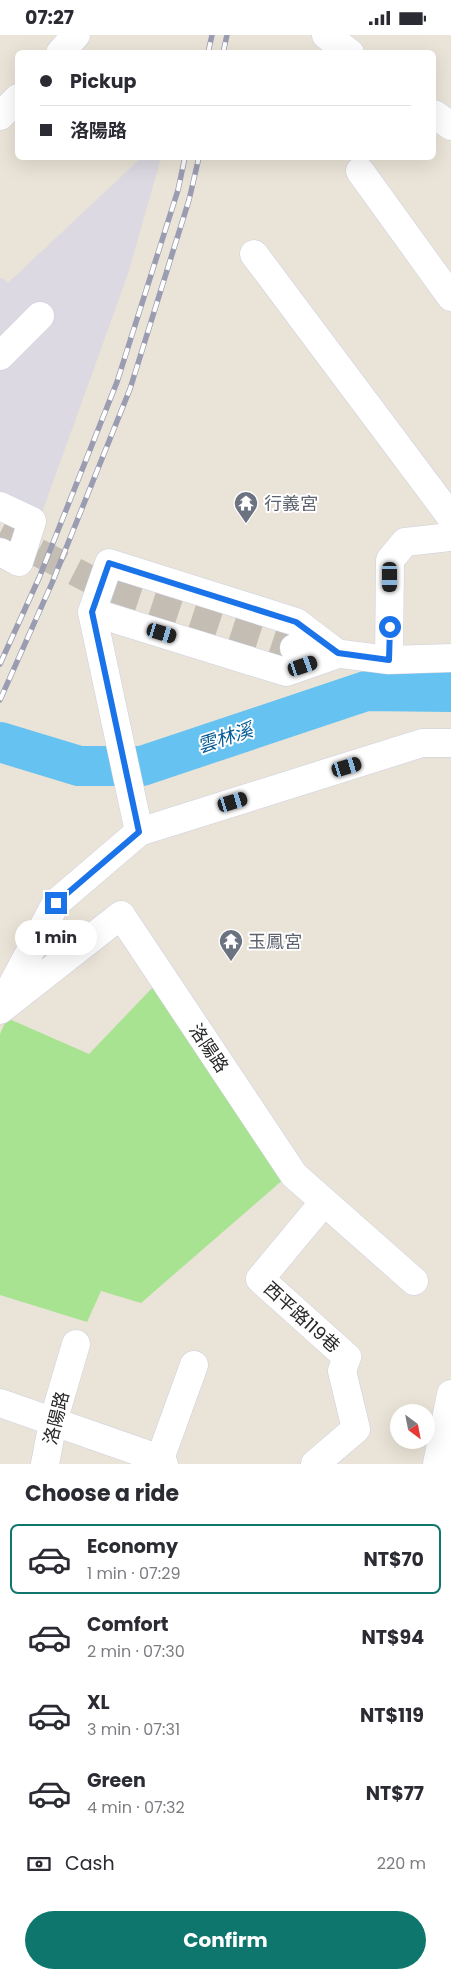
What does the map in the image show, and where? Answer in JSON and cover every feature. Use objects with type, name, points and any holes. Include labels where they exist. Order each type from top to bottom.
[{"type":"street","points":[[63,50],[76,35]]},
{"type":"street","points":[[326,35],[346,50]]},
{"type":"street","points":[[0,116],[15,100]]},
{"type":"street","points":[[436,115],[451,126]]},
{"type":"street","points":[[360,171],[451,297]]},
{"type":"street","points":[[254,254],[451,517]]},
{"type":"street","points":[[0,356],[40,316]]},
{"type":"street","points":[[0,505],[32,521],[19,562],[0,552]]},
{"type":"street","points":[[389,660],[390,560],[405,542],[451,537]]},
{"type":"street","points":[[139,832],[92,612],[109,563],[296,622],[338,653]]},
{"type":"street","points":[[92,612],[286,672],[338,653]]},
{"type":"street","points":[[294,648],[389,660],[451,659]]},
{"type":"street","name":"洛陽路","points":[[0,1009],[56,903],[139,832],[422,743],[451,743]]},
{"type":"street","name":"洛陽路","points":[[0,1009],[121,915],[294,1175],[414,1281]]},
{"type":"street","name":"西平路119巷","points":[[315,1464],[356,1429],[342,1371],[347,1357],[260,1279],[324,1202]]},
{"type":"street","name":"洛陽路","points":[[45,1464],[53,1422],[76,1344]]},
{"type":"street","points":[[0,1403],[162,1461],[194,1365]]},
{"type":"street","points":[[437,1464],[451,1394]]},
{"type":"shaded area","points":[[139,160],[160,160],[128,274],[40,518],[0,500],[0,279],[2,278],[8,283]]},
{"type":"green space","points":[[155,985],[285,1178],[141,1303],[101,1291],[87,1322],[0,1295],[0,1034],[7,1018],[89,1054]]},
{"type":"waterway","name":"雲林溪","points":[[0,742],[79,766],[142,766],[366,691],[451,692]]},
{"type":"tunnel","points":[[0,533],[99,584],[294,648]]},
{"type":"railway","points":[[209,50],[212,35]]},
{"type":"railway","points":[[224,50],[227,35]]},
{"type":"railway","points":[[0,664],[39,578],[117,382],[178,190],[184,160]]},
{"type":"railway","points":[[0,700],[52,583],[130,389],[189,200],[198,160]]},
{"type":"place","name":"行義宮","points":[[246,524]]},
{"type":"place","name":"玉鳳宮","points":[[231,962]]},
{"type":"route","points":[[56,903],[139,832],[92,612],[109,563],[296,622],[338,653],[389,660],[390,627]]}]
